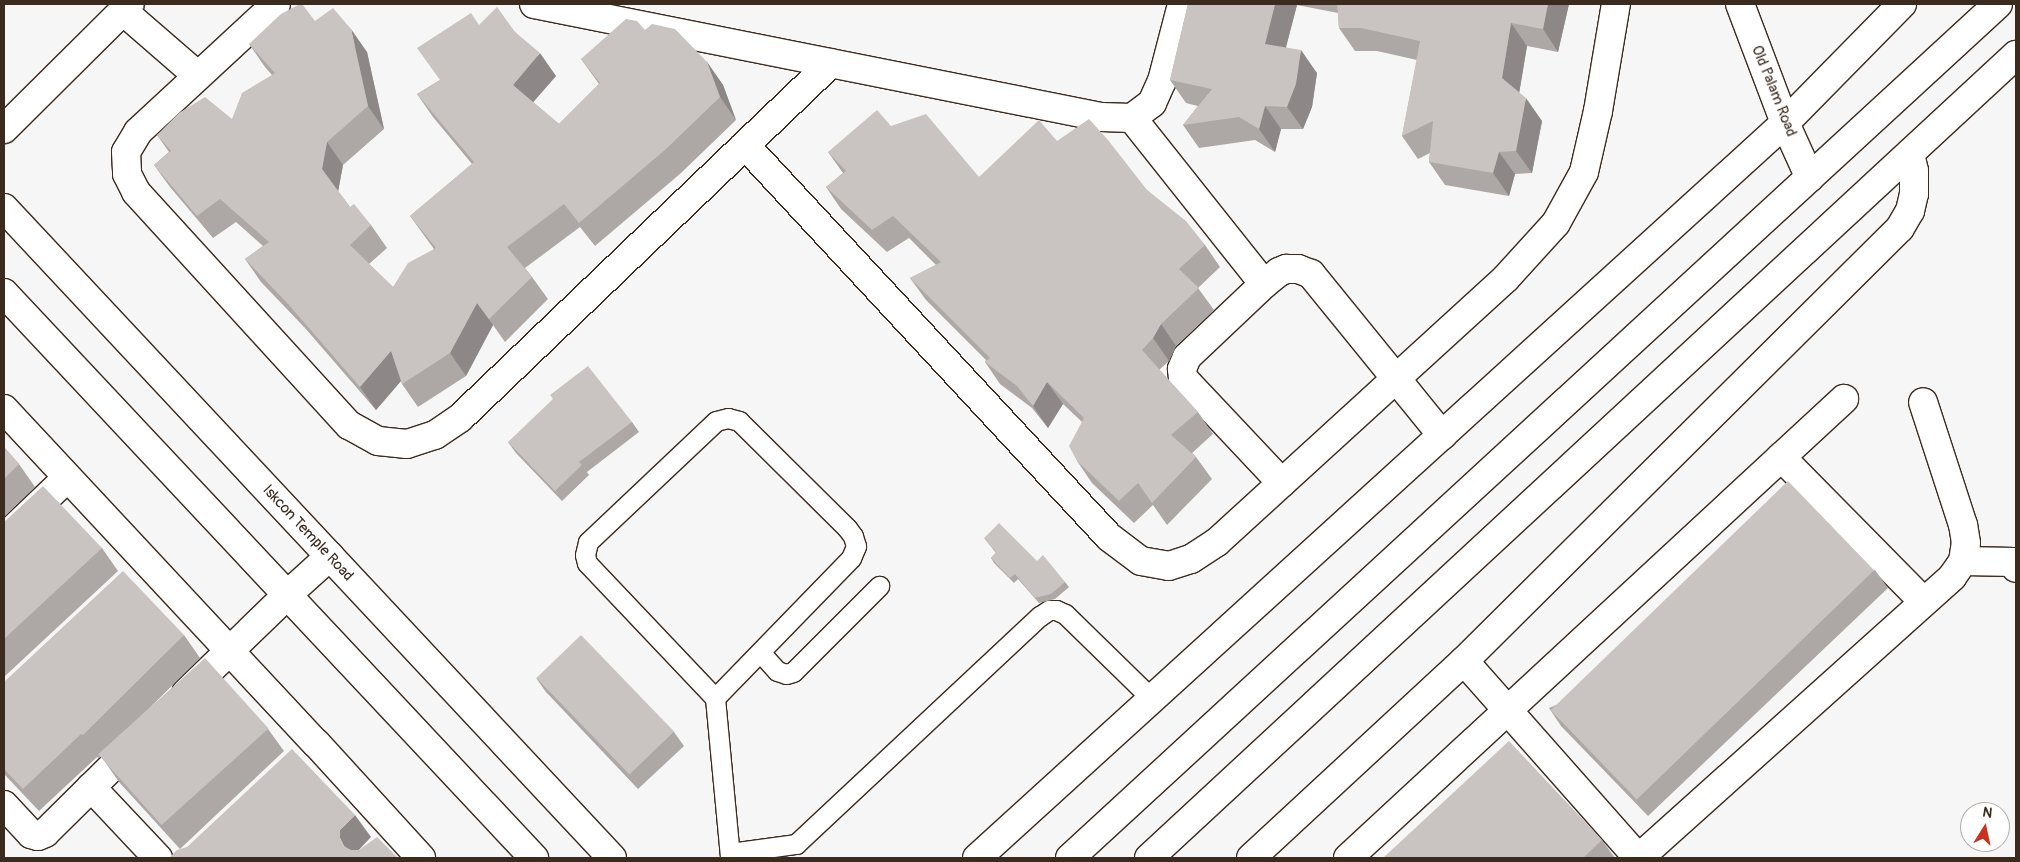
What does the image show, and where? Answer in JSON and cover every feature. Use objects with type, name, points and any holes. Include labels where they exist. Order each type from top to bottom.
[{"type":"street","points":[[276,4],[138,132],[126,152],[127,174],[136,192],[349,425],[378,441],[407,444],[435,435],[460,418],[831,63]]},
{"type":"street","points":[[534,4],[1101,117],[1132,118],[1152,103],[1162,81],[1182,4]]},
{"type":"street","points":[[746,145],[1109,537],[1141,561],[1168,566],[1190,559],[1217,542],[1506,278],[1556,223],[1584,172],[1598,112],[1616,4]]},
{"type":"street","name":"Old Palam Road","points":[[1740,4],[1786,123],[1810,178]]},
{"type":"street","points":[[977,858],[1786,123],[1902,4]]},
{"type":"street","points":[[1070,858],[1998,4]]},
{"type":"street","points":[[4,129],[127,7],[198,76]]},
{"type":"street","points":[[1149,858],[2016,57]]},
{"type":"street","points":[[1132,118],[1264,284]]},
{"type":"street","points":[[1252,858],[1464,661],[1900,228],[1910,211],[1914,194],[1914,171],[1910,153]]},
{"type":"street","name":"Iskcon Temple Road","points":[[4,208],[612,858]]},
{"type":"street","points":[[1282,483],[1184,378],[1182,369],[1187,358],[1264,284],[1286,269],[1298,269],[1311,274],[1442,435]]},
{"type":"street","points":[[4,292],[534,858]]},
{"type":"street","points":[[1348,858],[1844,399]]},
{"type":"street","points":[[1464,661],[1639,858],[1923,601],[1952,577],[1964,561],[1966,543],[1963,525],[1923,402]]},
{"type":"street","points":[[4,409],[67,478],[141,571],[229,651],[421,858]]},
{"type":"street","points":[[1781,456],[1923,601]]},
{"type":"street","points":[[4,538],[67,478]]},
{"type":"street","points":[[4,805],[31,834],[38,836],[45,833],[229,651],[330,556]]},
{"type":"street","points":[[1964,561],[2016,564]]},
{"type":"street","points":[[294,763],[316,743]]},
{"type":"street","points":[[91,787],[158,858]]},
{"type":"street","points":[[378,852],[398,834]]},
{"type":"lane","points":[[715,698],[850,558],[856,546],[853,536],[847,528],[739,421],[728,418],[716,421],[588,542],[585,556],[587,563],[715,698],[730,856],[796,844],[1032,623],[1049,610],[1056,610],[1065,614],[1152,699]]},
{"type":"lane","points":[[760,652],[777,671],[786,674],[793,672],[879,586]]},
{"type":"building","points":[[300,4],[315,21],[333,8],[351,29],[368,106],[327,142],[322,169],[350,207],[354,204],[371,225],[350,245],[393,287],[408,263],[436,248],[410,216],[474,162],[417,94],[440,80],[417,48],[471,13],[479,25],[497,7],[515,32],[540,53],[513,85],[559,124],[600,83],[581,59],[626,19],[637,21],[645,30],[652,24],[675,29],[707,62],[720,97],[665,150],[579,223],[564,204],[507,247],[532,277],[489,319],[477,303],[450,353],[402,384],[391,351],[360,387],[289,305],[245,259],[269,242],[220,199],[197,216],[154,165],[171,151],[157,135],[179,113],[205,97],[232,119],[242,93],[275,73],[249,44],[281,14]]},
{"type":"building","points":[[1188,4],[1275,4],[1265,44],[1301,50],[1296,84],[1287,107],[1265,106],[1259,129],[1239,117],[1183,125],[1212,89],[1170,80]]},
{"type":"building","points":[[1337,4],[1548,4],[1543,29],[1511,23],[1502,78],[1526,98],[1516,151],[1499,152],[1493,173],[1429,162],[1433,121],[1402,136],[1420,41],[1361,28],[1339,28]]},
{"type":"building","points":[[877,110],[891,126],[926,114],[979,177],[1039,120],[1057,141],[1089,119],[1147,190],[1186,221],[1205,245],[1179,269],[1199,288],[1161,324],[1153,338],[1142,350],[1198,412],[1171,435],[1196,457],[1152,503],[1138,483],[1119,501],[1077,461],[1069,446],[1084,418],[1047,382],[1033,406],[1017,386],[985,362],[990,358],[910,278],[941,262],[893,216],[872,230],[826,187],[846,171],[828,152]]},
{"type":"building","points":[[588,366],[632,422],[579,462],[582,465],[555,491],[508,442],[553,399],[550,395]]},
{"type":"building","points":[[4,447],[19,464],[4,479]]},
{"type":"building","points":[[1788,481],[1874,570],[1637,799],[1551,710]]},
{"type":"building","points":[[43,486],[102,548],[4,639],[4,522]]},
{"type":"building","points":[[999,523],[1037,561],[1043,555],[1065,582],[1051,594],[1035,598],[1015,574],[1010,578],[991,558],[996,552],[984,538]]},
{"type":"building","points":[[123,571],[184,635],[83,735],[81,734],[23,789],[4,769],[4,682]]},
{"type":"building","points":[[581,635],[674,731],[629,774],[536,678]]},
{"type":"building","points":[[205,658],[269,729],[162,825],[98,754]]},
{"type":"building","points":[[1509,741],[1602,840],[1583,858],[1383,858]]},
{"type":"building","points":[[292,749],[355,815],[340,830],[340,838],[344,846],[351,850],[359,850],[377,837],[398,858],[169,858],[177,850],[187,847]]}]
